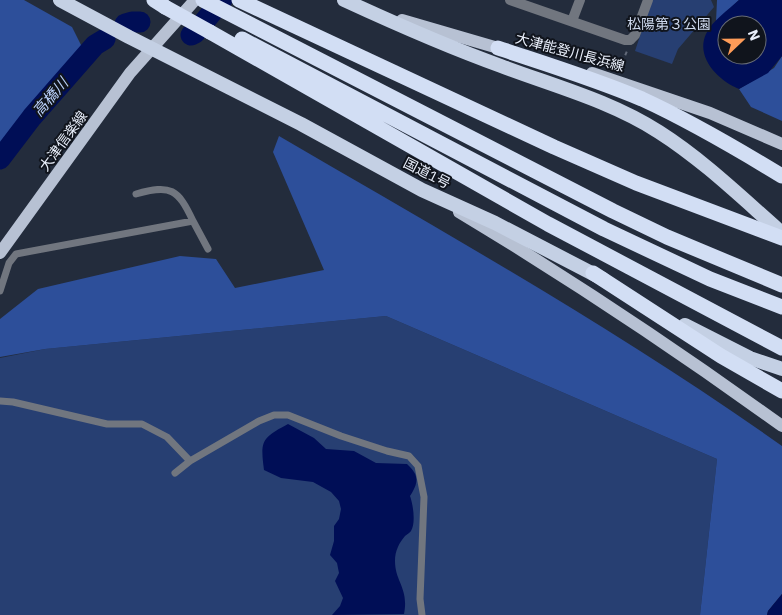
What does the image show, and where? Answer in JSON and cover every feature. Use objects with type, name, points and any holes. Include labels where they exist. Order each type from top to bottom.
[{"type":"highway","name":"国道1号","points":[[60,0],[301,124],[422,190],[495,223],[592,272],[724,346],[782,369]]},
{"type":"highway","points":[[202,0],[613,211],[667,237],[782,285]]},
{"type":"highway","points":[[239,0],[554,147],[636,183],[782,238]]},
{"type":"highway","points":[[345,0],[450,47],[600,102],[634,118],[680,146],[782,233]]},
{"type":"highway","points":[[165,2],[548,224],[782,348]]},
{"type":"highway","points":[[212,28],[604,229],[710,279],[782,307]]},
{"type":"highway","points":[[498,48],[594,80],[641,99],[724,141],[782,176]]},
{"type":"highway","points":[[592,272],[721,356],[782,391]]},
{"type":"main road","points":[[152,48],[195,0]]},
{"type":"main road","name":"大津能登川長浜線","points":[[345,0],[399,20],[632,85],[710,113],[782,144]]},
{"type":"main road","name":"大津信楽線","points":[[0,253],[130,73],[152,48]]},
{"type":"main road","points":[[422,190],[549,266],[702,367],[782,426]]},
{"type":"street","points":[[512,0],[625,40],[629,44],[635,35],[648,0]]},
{"type":"street","points":[[572,22],[580,0]]},
{"type":"lane","points":[[136,194],[158,188],[170,191],[183,200],[208,249]]},
{"type":"lane","points":[[0,291],[9,263],[16,254],[193,221]]},
{"type":"lane","points":[[0,401],[13,402],[107,424],[142,424],[167,437],[190,462]]},
{"type":"lane","points":[[174,473],[259,421],[274,415],[288,416],[341,436],[409,456],[418,466],[424,497],[420,598],[422,615]]},
{"type":"path","points":[[621,66],[629,44]]},
{"type":"green space","name":"松陽第３公園","points":[[652,0],[711,0],[714,7],[678,49],[672,64],[635,51]]},
{"type":"green space","points":[[386,316],[717,459],[700,615],[0,615],[0,358],[45,349]]},
{"type":"shaded area","points":[[0,0],[24,0],[72,27],[82,47],[0,143]]},
{"type":"shaded area","points":[[717,0],[739,0],[723,15],[717,15],[716,22]]},
{"type":"shaded area","points":[[739,0],[782,0],[782,56],[768,73],[739,89],[717,74],[706,60],[703,43],[706,34],[717,19],[717,65],[767,65],[767,15],[722,15]]},
{"type":"shaded area","points":[[782,56],[782,121],[751,107],[739,89],[774,68]]},
{"type":"shaded area","points":[[279,136],[534,285],[659,363],[782,446],[782,594],[768,611],[767,615],[700,615],[717,459],[386,316],[45,349],[0,357],[0,319],[38,289],[180,256],[216,259],[235,288],[324,270],[273,152]]},
{"type":"shaded area","points":[[288,424],[314,438],[326,449],[354,451],[376,463],[407,464],[416,475],[415,487],[410,496],[414,514],[413,528],[399,544],[395,557],[397,574],[405,598],[404,614],[332,615],[340,606],[343,598],[335,581],[339,573],[337,563],[330,555],[334,541],[334,526],[339,519],[341,509],[339,501],[331,492],[313,482],[281,478],[264,470],[262,452],[265,441],[273,433]]},
{"type":"shaded area","points":[[782,594],[782,615],[767,615],[768,611]]},
{"type":"waterway","name":"高橋川","points":[[191,35],[195,33],[222,0]]},
{"type":"waterway","name":"高橋川","points":[[125,24],[140,22]]},
{"type":"waterway","name":"高橋川","points":[[0,159],[32,117],[95,45],[105,39]]}]
